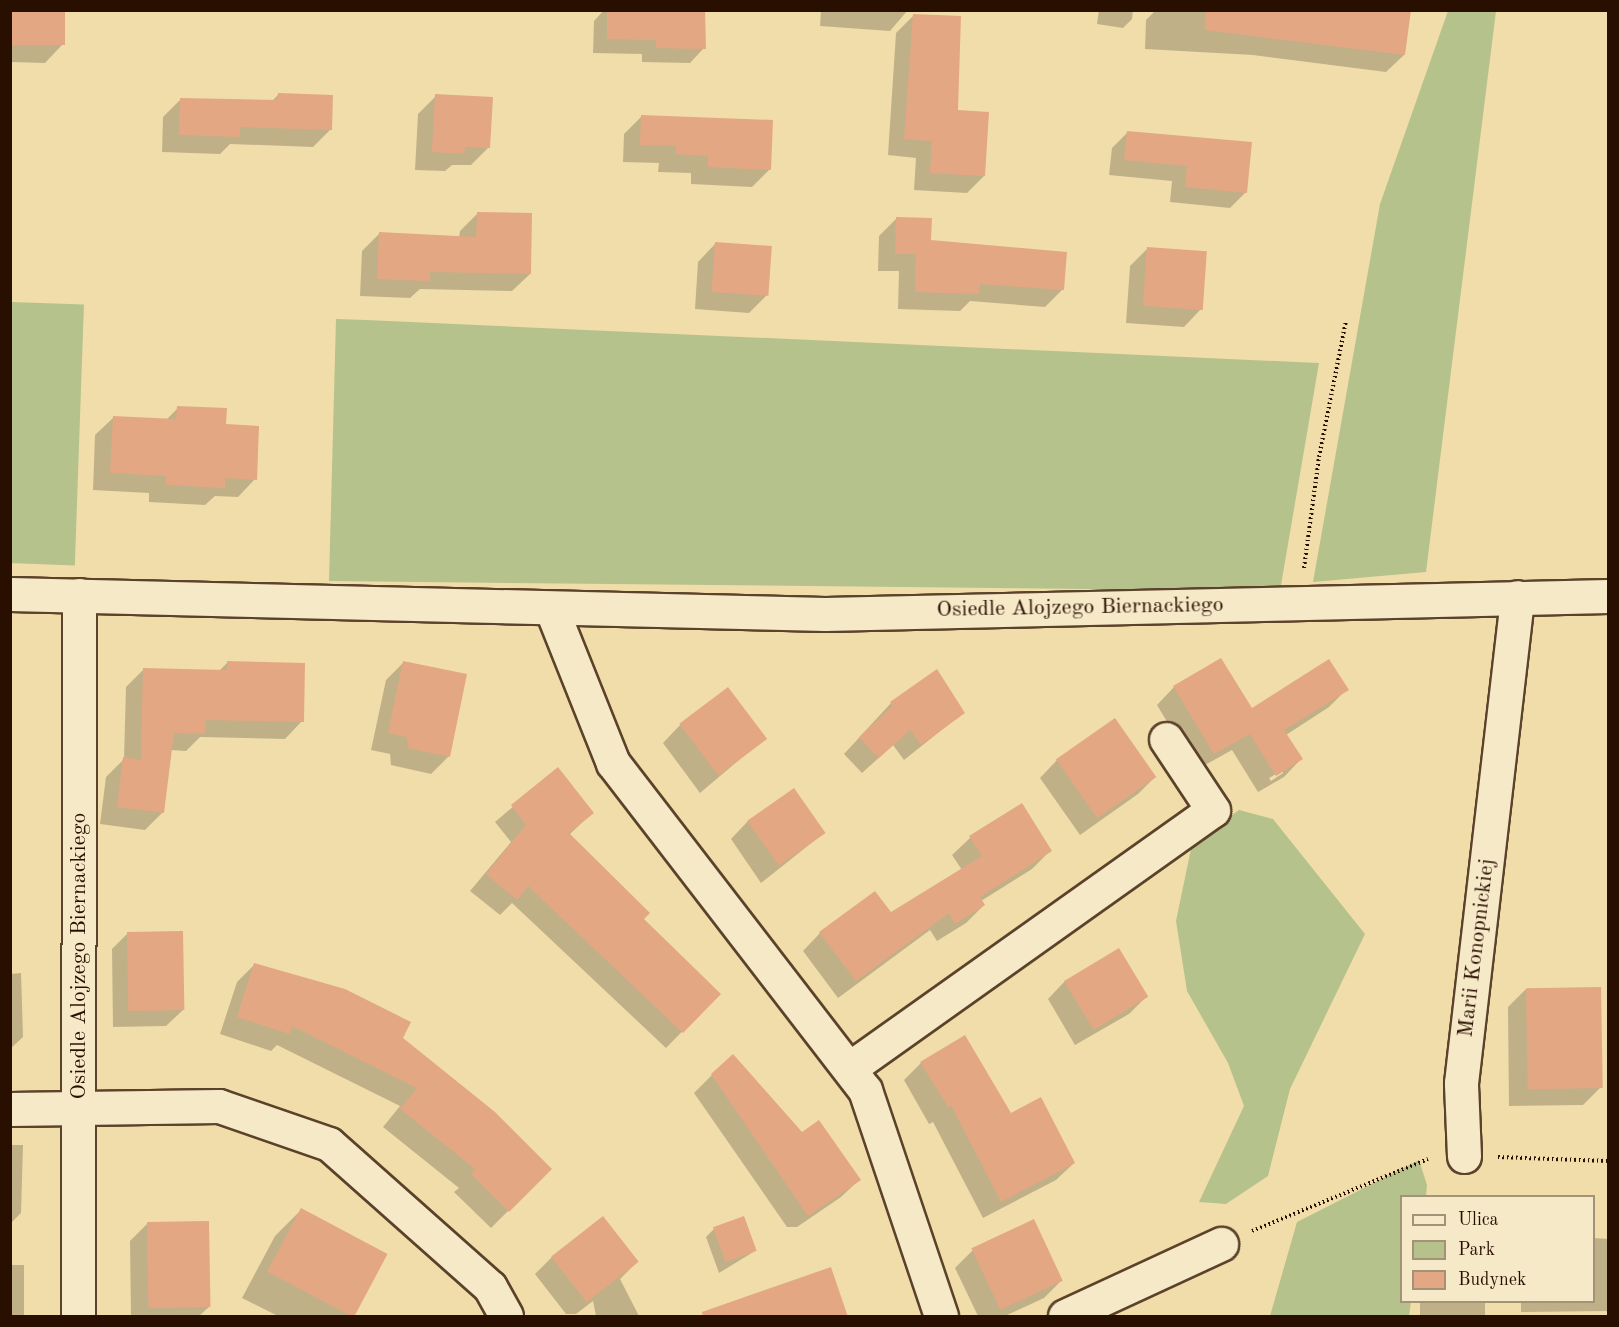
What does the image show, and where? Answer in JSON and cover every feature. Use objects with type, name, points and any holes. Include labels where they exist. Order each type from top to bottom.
[{"type":"street","name":"Osiedle Alojzego Biernackiego","points":[[10,594],[825,614],[1608,596]]},
{"type":"street","name":"Osiedle Alojzego Biernackiego","points":[[78,1317],[81,1108],[79,595]]},
{"type":"street","name":"Marii Konopnickiej","points":[[1464,1156],[1461,1083],[1516,597]]},
{"type":"street","points":[[551,608],[613,763],[865,1090],[941,1317]]},
{"type":"street","points":[[850,1068],[1214,810],[1166,740]]},
{"type":"street","points":[[10,1109],[219,1106],[329,1144],[490,1287],[506,1317]]},
{"type":"street","points":[[1065,1317],[1221,1244]]},
{"type":"path","points":[[1299,603],[1318,457],[1346,321]]},
{"type":"path","points":[[1221,1244],[1419,1160],[1464,1156],[1608,1161]]},
{"type":"green space","points":[[1448,11],[1496,11],[1426,572],[1313,582],[1380,204]]},
{"type":"green space","points":[[11,302],[84,305],[75,565],[10,563]]},
{"type":"green space","points":[[336,319],[1319,363],[1280,591],[329,581]]},
{"type":"green space","points":[[1239,810],[1273,819],[1365,934],[1290,1089],[1268,1176],[1226,1204],[1199,1202],[1244,1106],[1228,1063],[1187,991],[1176,921],[1192,844]]},
{"type":"green space","points":[[1419,1160],[1427,1185],[1426,1195],[1400,1195],[1400,1303],[1411,1303],[1409,1316],[1270,1316],[1297,1222]]},
{"type":"building","points":[[10,10],[65,10],[65,45],[10,45]]},
{"type":"building","points":[[607,10],[705,10],[706,49],[656,48],[656,40],[607,39]]},
{"type":"building","points":[[1206,10],[1411,10],[1405,55],[1205,30]]},
{"type":"building","points":[[913,14],[961,16],[958,110],[989,112],[985,176],[930,173],[932,141],[904,139]]},
{"type":"building","points":[[278,93],[333,95],[332,130],[240,127],[240,137],[179,135],[180,98],[277,100]]},
{"type":"building","points":[[435,94],[493,97],[490,148],[465,147],[464,154],[432,152]]},
{"type":"building","points":[[641,115],[773,120],[771,170],[708,167],[708,156],[675,154],[676,146],[640,145]]},
{"type":"building","points":[[1127,131],[1252,142],[1247,193],[1185,187],[1187,166],[1124,160]]},
{"type":"building","points":[[477,212],[532,213],[531,274],[430,272],[430,281],[377,279],[379,232],[476,237]]},
{"type":"building","points":[[896,217],[932,218],[931,240],[1067,252],[1064,290],[980,284],[979,294],[915,292],[916,254],[895,254]]},
{"type":"building","points":[[715,242],[772,246],[768,296],[712,292]]},
{"type":"building","points":[[1147,247],[1207,251],[1203,310],[1143,306]]},
{"type":"building","points":[[177,406],[227,408],[226,424],[259,426],[257,480],[225,478],[225,488],[166,485],[166,476],[110,473],[113,416],[176,419]]},
{"type":"building","points":[[1221,658],[1252,708],[1329,659],[1349,690],[1284,730],[1303,759],[1276,776],[1250,734],[1214,754],[1173,686]]},
{"type":"building","points":[[227,661],[305,663],[304,722],[206,720],[205,734],[174,733],[164,813],[117,807],[123,757],[141,760],[143,668],[227,670]]},
{"type":"building","points":[[403,661],[467,674],[450,757],[408,748],[407,737],[388,733]]},
{"type":"building","points":[[937,669],[965,713],[921,745],[910,730],[879,758],[859,737],[893,706],[890,702]]},
{"type":"building","points":[[728,687],[767,739],[718,776],[679,724]]},
{"type":"building","points":[[1115,718],[1156,777],[1097,818],[1056,759]]},
{"type":"building","points":[[558,767],[594,813],[569,833],[650,913],[644,919],[721,994],[683,1033],[528,886],[517,900],[486,874],[526,825],[511,805]]},
{"type":"building","points":[[794,788],[826,833],[779,866],[747,821]]},
{"type":"building","points":[[1022,803],[1052,851],[980,897],[985,905],[955,924],[949,913],[856,981],[819,932],[875,891],[891,912],[982,856],[969,836]]},
{"type":"building","points":[[183,931],[184,1010],[128,1011],[127,932]]},
{"type":"building","points":[[1119,948],[1148,997],[1093,1030],[1064,981]]},
{"type":"building","points":[[254,963],[345,989],[411,1022],[403,1038],[495,1112],[552,1169],[509,1212],[471,1174],[475,1169],[400,1109],[417,1088],[292,1026],[290,1034],[237,1017]]},
{"type":"building","points":[[1601,987],[1603,1088],[1528,1089],[1526,988]]},
{"type":"building","points":[[965,1035],[1011,1113],[1041,1097],[1075,1163],[1001,1202],[951,1105],[948,1107],[920,1062]]},
{"type":"building","points":[[733,1054],[802,1132],[819,1120],[861,1180],[808,1216],[711,1074]]},
{"type":"building","points":[[301,1208],[388,1254],[355,1316],[267,1272]]},
{"type":"building","points":[[603,1216],[639,1262],[587,1302],[551,1257]]},
{"type":"building","points":[[744,1216],[757,1251],[726,1262],[713,1227]]},
{"type":"building","points":[[1034,1219],[1063,1281],[1000,1310],[971,1248]]},
{"type":"building","points":[[209,1221],[211,1307],[149,1308],[147,1222]]},
{"type":"building","points":[[831,1267],[848,1317],[703,1317],[702,1312]]}]
